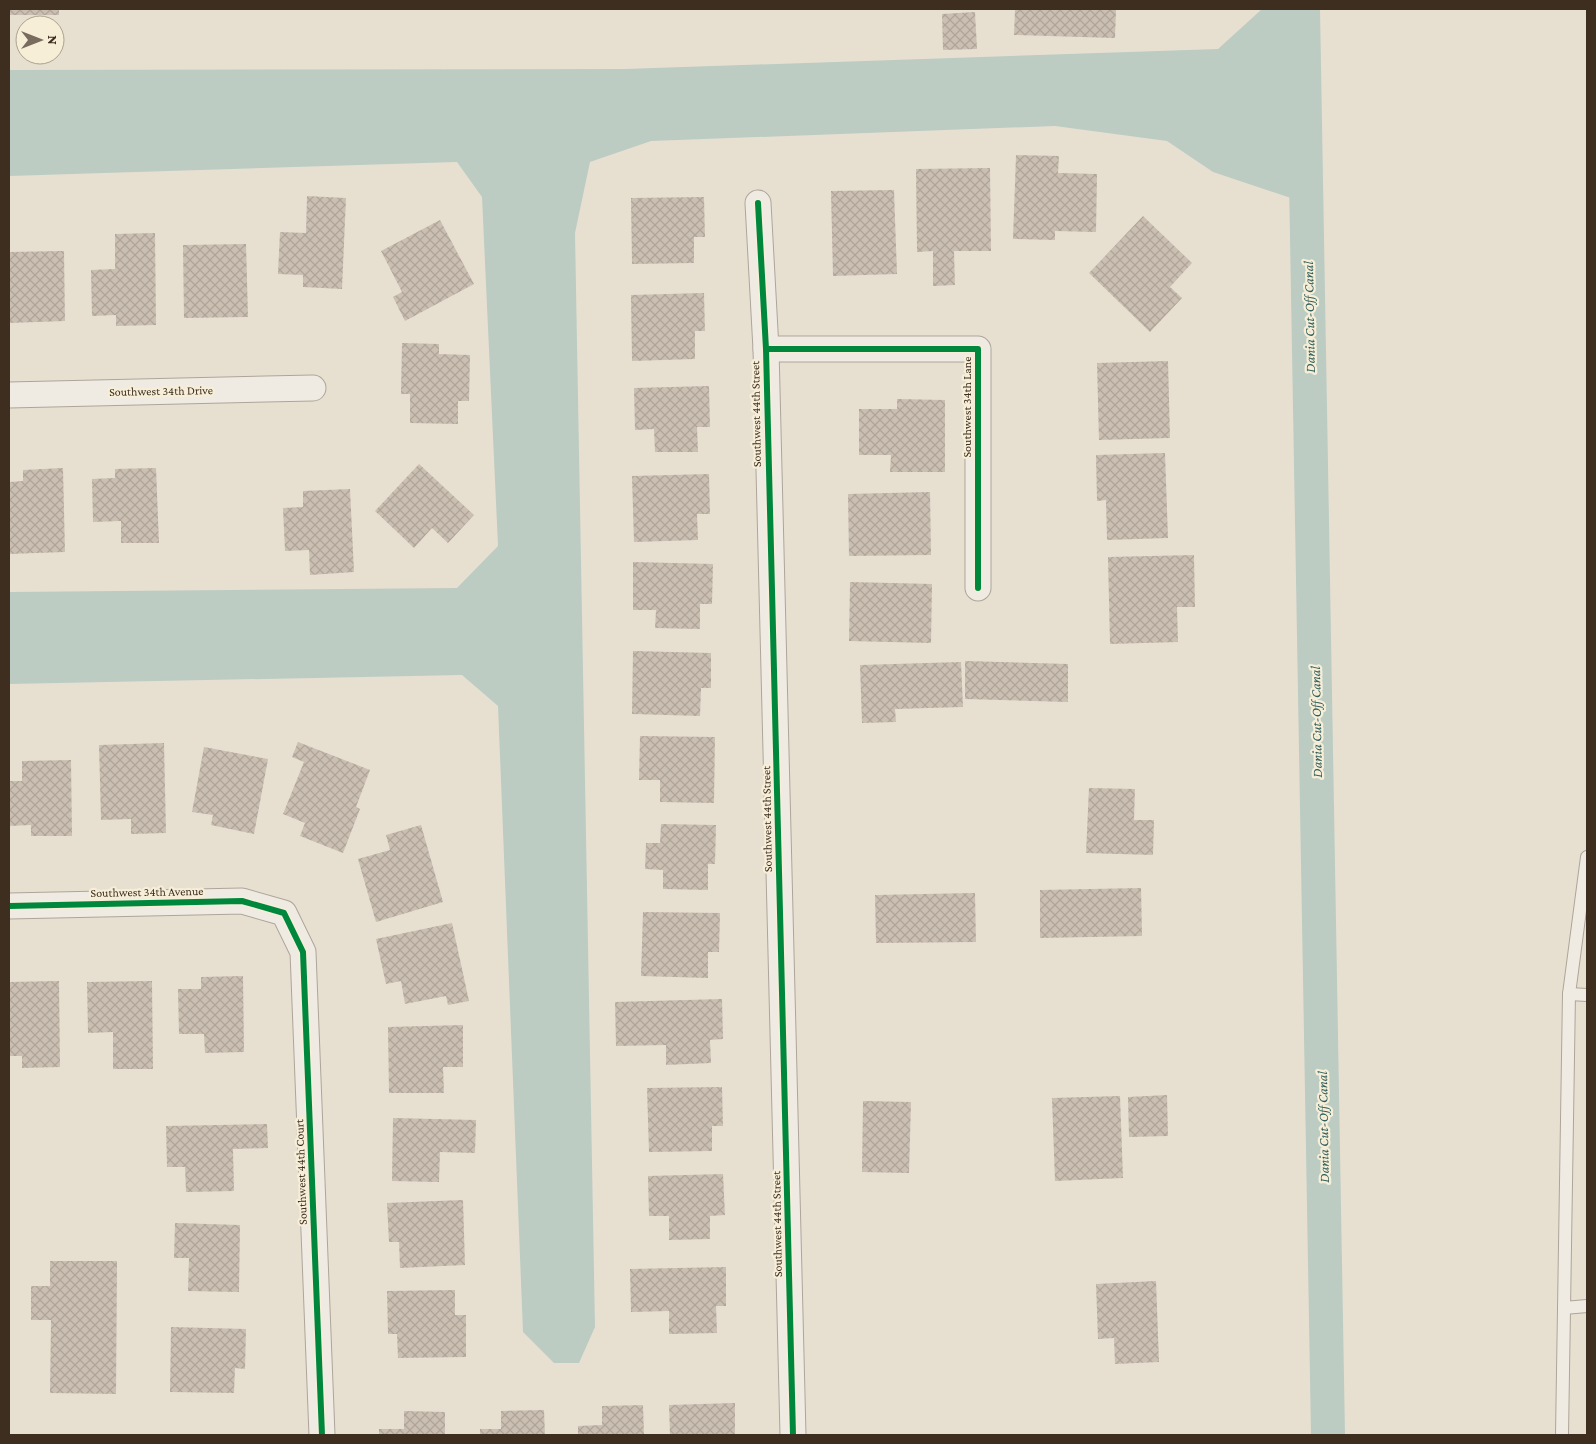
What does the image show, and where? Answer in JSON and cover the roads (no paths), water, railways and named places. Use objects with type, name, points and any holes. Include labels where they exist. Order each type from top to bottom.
[{"type":"street","name":"Southwest 44th Street","points":[[758,203],[766,349],[793,1435]]},
{"type":"street","name":"Southwest 34th Lane","points":[[766,349],[978,349],[978,588]]},
{"type":"street","name":"Southwest 34th Drive","points":[[9,395],[313,388]]},
{"type":"street","name":"Southwest 34th Avenue","points":[[9,906],[242,901],[284,913]]},
{"type":"street","name":"Southwest 44th Court","points":[[284,913],[303,952],[322,1435]]},
{"type":"lane","points":[[1562,1435],[1569,994],[1587,857]]},
{"type":"lane","points":[[1569,994],[1587,995]]},
{"type":"lane","points":[[1564,1308],[1587,1306]]},
{"type":"waterway","name":"Dania Cut-Off Canal","points":[[1303,9],[1328,1435]]}]
